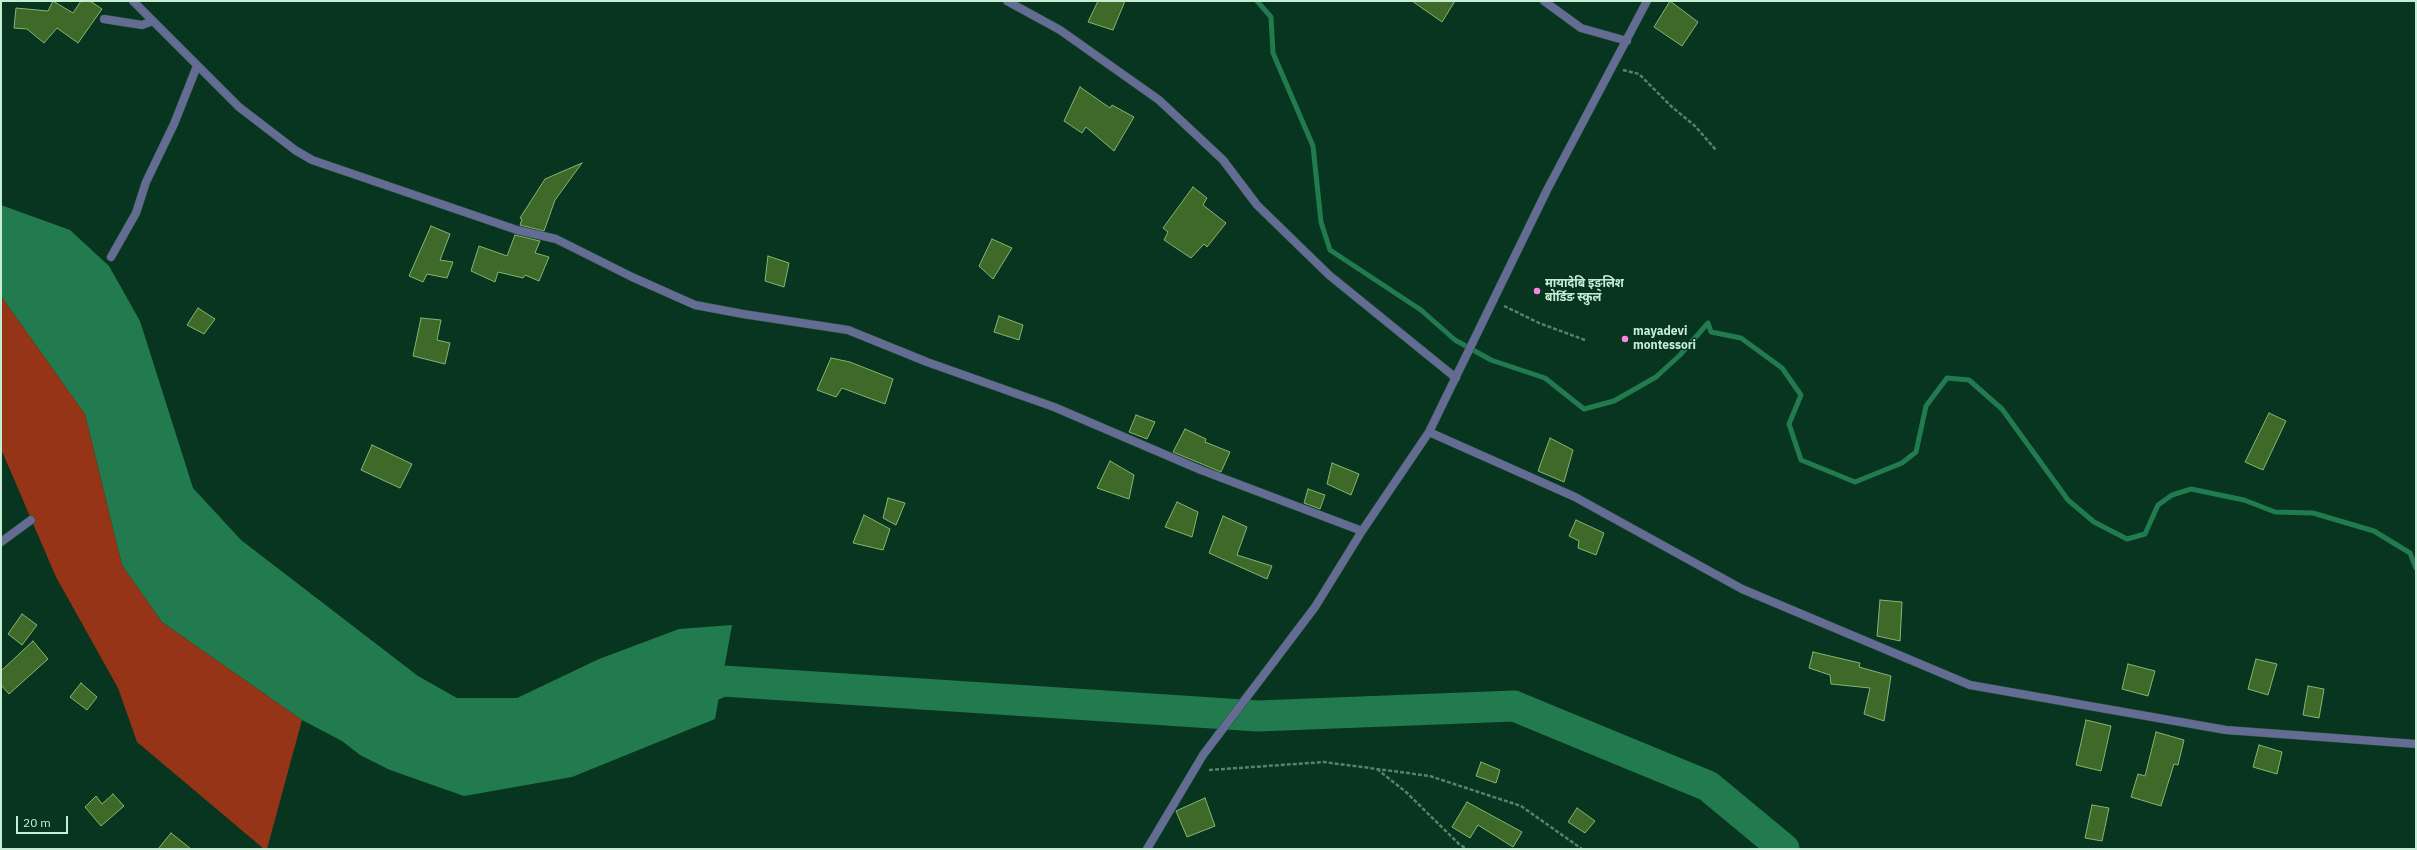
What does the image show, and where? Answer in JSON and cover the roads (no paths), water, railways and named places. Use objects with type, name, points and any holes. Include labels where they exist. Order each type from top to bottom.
[{"type":"street","points":[[133,1],[239,107],[295,150],[312,160],[517,230],[556,239],[632,277],[695,305],[848,330],[927,362],[1054,407],[1201,470],[1362,531]]},
{"type":"street","points":[[1008,1],[1060,30],[1158,100],[1222,160],[1257,205],[1329,275],[1456,378]]},
{"type":"street","points":[[1544,1],[1581,28],[1627,41]]},
{"type":"street","points":[[1147,849],[1203,755],[1315,607],[1362,531],[1429,432],[1477,338],[1547,190],[1647,1]]},
{"type":"street","points":[[104,19],[142,25],[153,21]]},
{"type":"street","points":[[111,257],[136,213],[146,182],[174,124],[198,66]]},
{"type":"street","points":[[1429,432],[1575,497],[1742,589],[1970,685],[2226,730],[2416,744]]},
{"type":"street","points":[[1,542],[31,520]]},
{"type":"waterway","points":[[1257,1],[1271,17],[1273,53],[1313,146],[1321,222],[1330,250],[1421,310],[1455,340],[1491,360],[1545,378],[1584,409],[1614,401],[1656,377],[1680,355],[1708,323],[1711,332],[1741,338],[1782,368],[1801,395],[1789,424],[1801,460],[1855,482],[1902,463],[1916,452],[1926,406],[1947,378],[1969,380],[2002,409],[2068,500],[2094,522],[2127,539],[2145,534],[2158,505],[2172,495],[2191,489],[2244,500],[2275,512],[2313,513],[2374,531],[2410,553],[2416,568]]},
{"type":"waterway","points":[[682,698],[723,681],[1258,716],[1514,706],[1708,786],[1784,849]]},
{"type":"place","name":"मायादेबि इङ्लिश बोर्डिङ स्कुल","points":[[1537,291]]},
{"type":"place","name":"mayadevi montessori","points":[[1625,339]]}]
